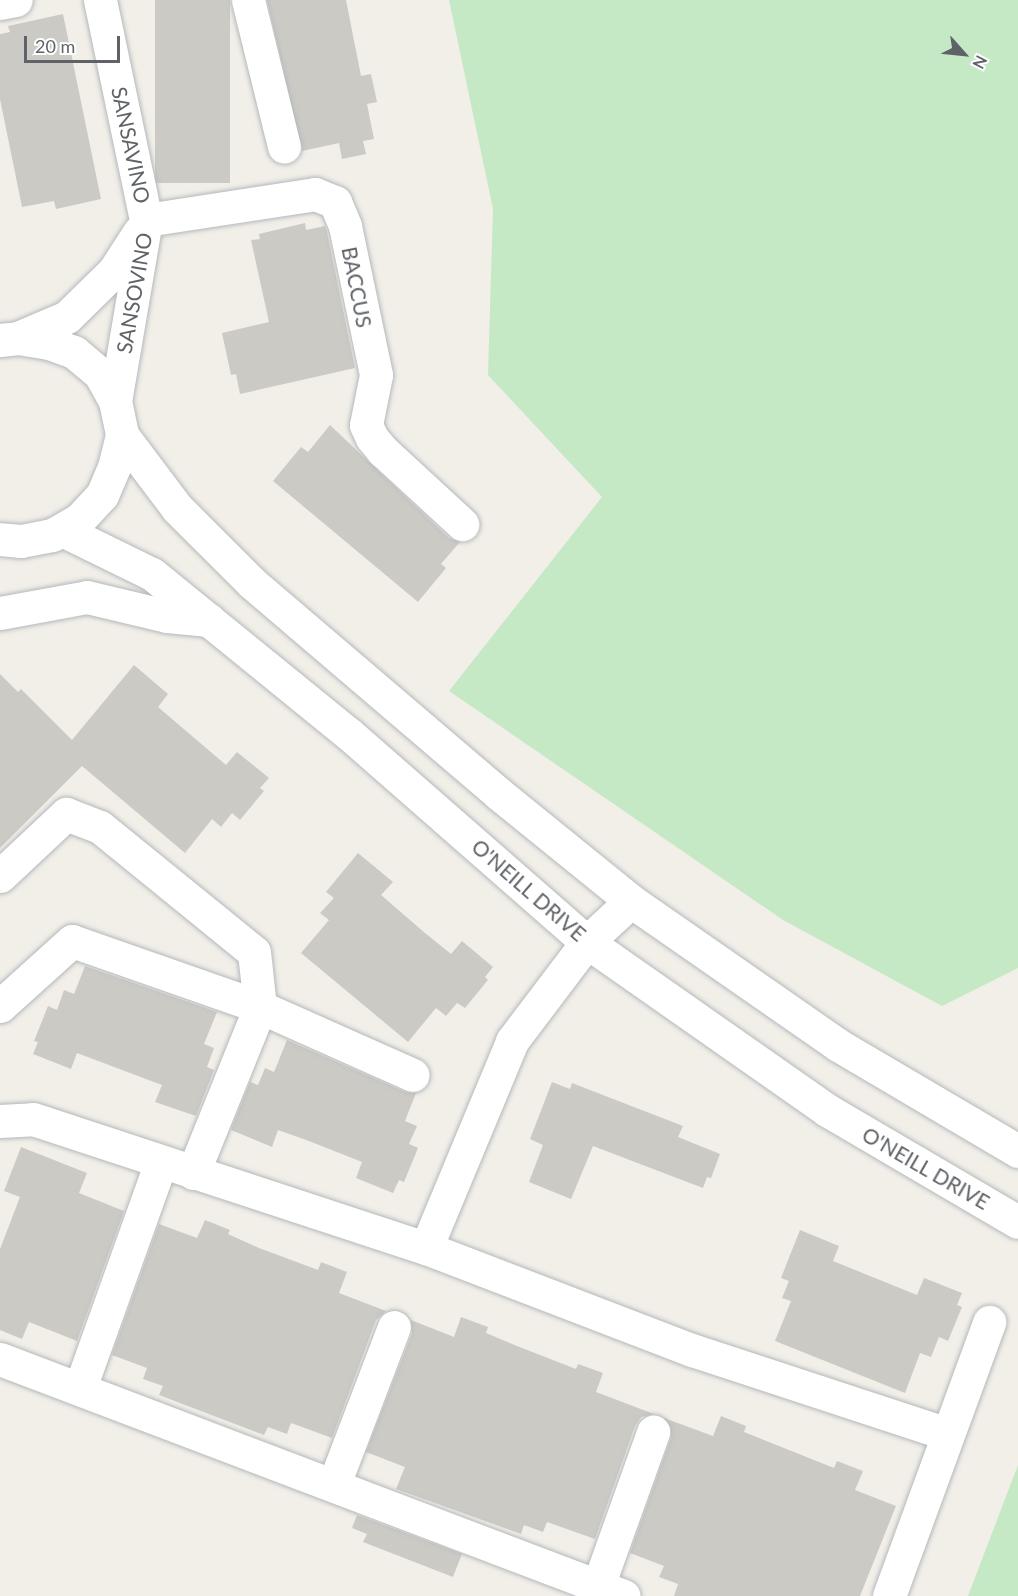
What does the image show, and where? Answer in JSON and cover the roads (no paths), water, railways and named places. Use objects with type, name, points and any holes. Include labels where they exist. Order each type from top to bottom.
[{"type":"street","points":[[0,3],[16,0]]},
{"type":"street","name":"SANSAVINO","points":[[100,0],[146,220]]},
{"type":"street","points":[[249,0],[284,147]]},
{"type":"street","name":"BACCUS","points":[[146,220],[315,194],[335,202],[345,226],[376,375],[366,425],[372,438],[383,451],[462,524]]},
{"type":"street","name":"SANSOVINO","points":[[9,339],[67,317],[114,271],[146,220]]},
{"type":"street","name":"SANSOVINO","points":[[115,401],[146,220]]},
{"type":"street","points":[[9,339],[49,343],[74,352],[100,374],[115,401],[122,435],[177,508],[252,583],[490,786],[631,901],[838,1045],[1018,1151]]},
{"type":"street","points":[[0,538],[21,542],[52,535],[80,519],[102,495],[114,467],[122,435]]},
{"type":"street","name":"O'NEILL DRIVE","points":[[62,530],[152,574],[349,734],[587,942],[827,1110],[1018,1222]]},
{"type":"street","points":[[0,613],[87,597],[167,616],[209,620]]},
{"type":"street","points":[[0,876],[66,813],[100,827],[254,952],[260,1007],[193,1173]]},
{"type":"street","points":[[426,1248],[512,1041],[587,942],[631,901]]},
{"type":"street","points":[[0,1006],[72,941],[260,1007],[413,1075]]},
{"type":"street","points":[[0,1121],[33,1119],[426,1248],[692,1350],[948,1434]]},
{"type":"street","points":[[80,1388],[160,1162]]},
{"type":"street","points":[[890,1596],[989,1322]]},
{"type":"street","points":[[334,1484],[394,1327]]},
{"type":"street","points":[[0,1359],[611,1591],[653,1432]]}]
